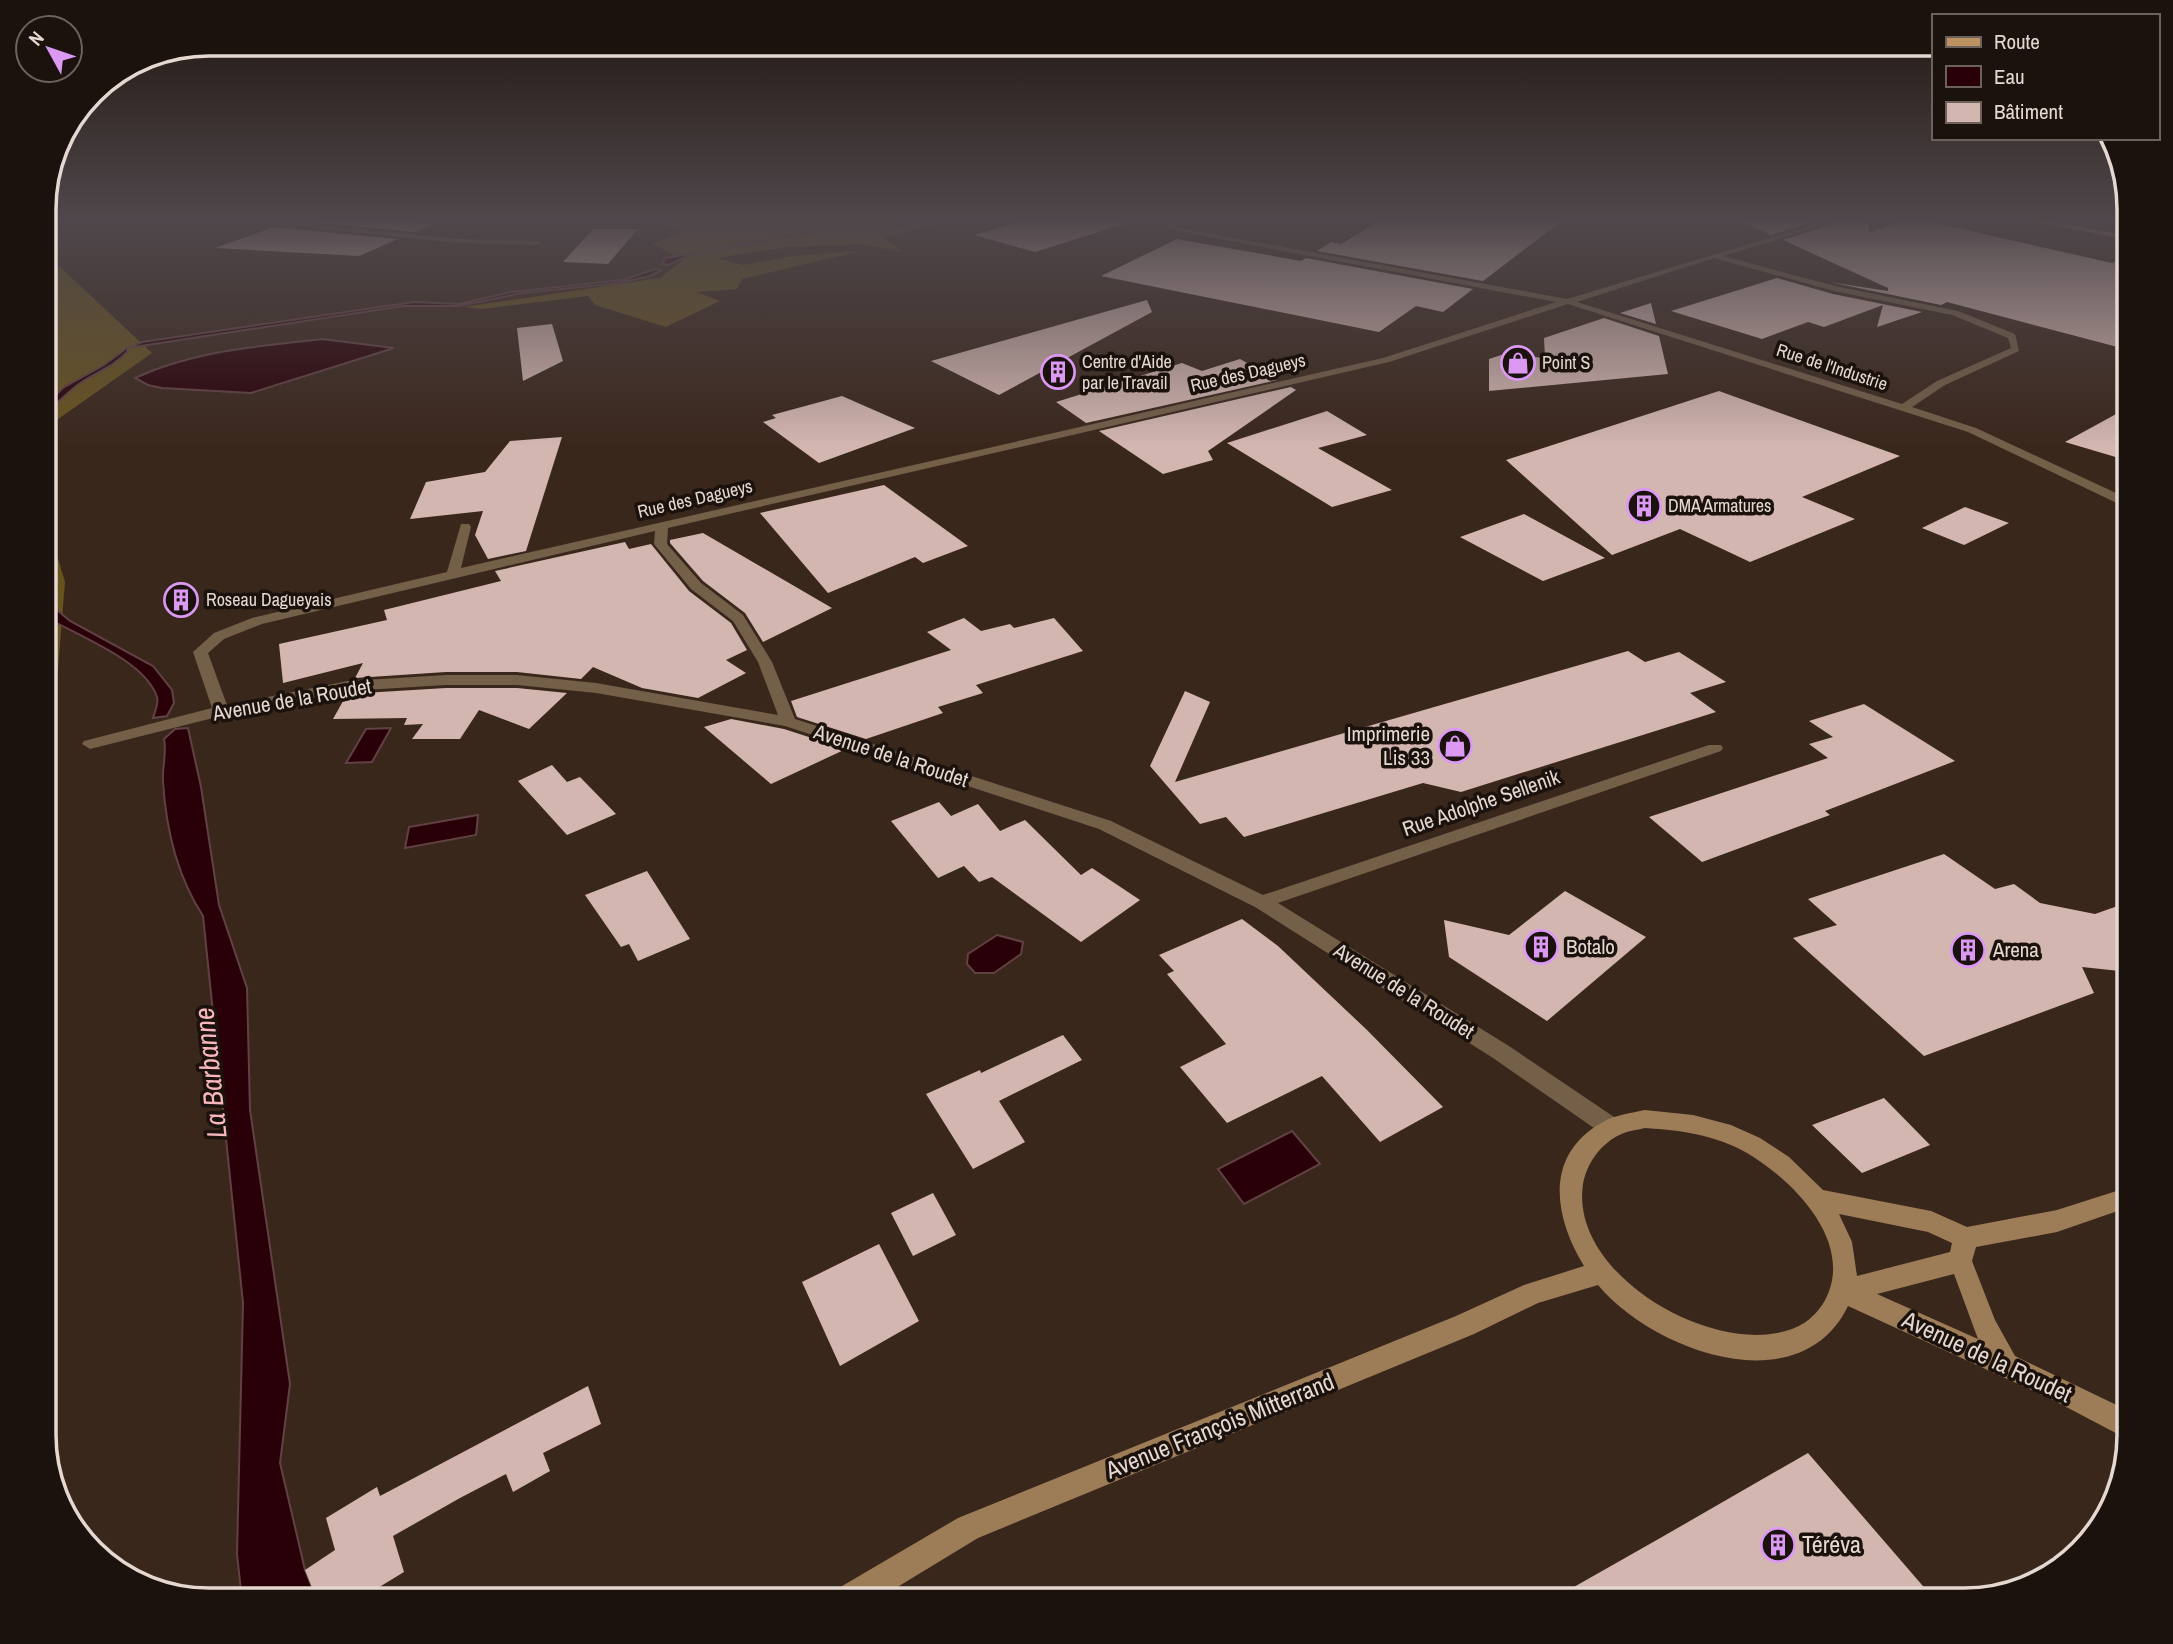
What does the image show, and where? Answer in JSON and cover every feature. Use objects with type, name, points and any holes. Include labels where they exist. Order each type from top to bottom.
[{"type":"main road","points":[[1646,1119],[1685,1121],[1726,1132],[1767,1153],[1802,1182],[1816,1199],[1838,1237],[1846,1276],[1843,1291],[1829,1320],[1802,1339],[1764,1348],[1721,1345],[1676,1329],[1635,1304],[1602,1272],[1583,1244],[1572,1215],[1570,1188],[1576,1163],[1591,1143],[1612,1128],[1646,1119]]},
{"type":"main road","points":[[1816,1199],[1931,1222],[1963,1249],[1983,1325],[2006,1364]]},
{"type":"main road","points":[[1843,1291],[1963,1249],[2117,1201]]},
{"type":"main road","name":"Avenue François Mitterrand","points":[[868,1588],[968,1528],[1465,1325],[1533,1293],[1602,1272]]},
{"type":"main road","name":"Avenue de la Roudet","points":[[1843,1291],[2006,1364],[2117,1420]]},
{"type":"street","name":"Rue de l'Industrie","points":[[1524,294],[1569,302],[1972,430],[2117,498]]},
{"type":"street","name":"Rue des Dagueys","points":[[221,711],[200,652],[206,644],[221,634],[257,621],[1386,360],[1595,294]]},
{"type":"street","points":[[1862,294],[1955,313],[2012,335],[2015,349],[1941,383],[1904,408]]},
{"type":"street","points":[[453,574],[465,527]]},
{"type":"street","points":[[662,527],[660,544],[696,586],[738,618],[765,662],[788,722]]},
{"type":"street","name":"Avenue de la Roudet","points":[[90,744],[221,711],[348,686],[446,680],[517,680],[596,688],[788,722],[1105,825],[1262,902],[1501,1052],[1612,1128]]},
{"type":"street","name":"Rue Adolphe Sellenik","points":[[1262,902],[1715,748]]},
{"type":"shaded area","points":[[56,294],[89,294],[152,353],[56,421]]},
{"type":"shaded area","points":[[554,294],[701,294],[720,301],[666,327],[595,305],[588,296],[482,309],[464,307]]},
{"type":"shaded area","points":[[56,552],[65,582],[56,693]]},
{"type":"water","points":[[504,294],[518,294],[458,306],[403,306],[127,348],[142,342],[414,302],[459,304]]},
{"type":"water","points":[[322,339],[394,348],[251,393],[162,388],[135,378],[204,355]]},
{"type":"water","points":[[127,348],[128,351],[116,362],[82,381],[56,404],[56,395],[64,387],[104,365]]},
{"type":"water","points":[[56,609],[70,621],[153,666],[172,690],[174,703],[167,716],[153,718],[157,697],[150,684],[139,671],[108,650],[56,622]]},
{"type":"water","points":[[188,728],[201,787],[219,905],[247,988],[250,1110],[290,1384],[280,1463],[305,1570],[312,1588],[241,1588],[237,1554],[243,1303],[203,916],[186,885],[174,852],[167,817],[163,782],[164,739],[175,729]]},
{"type":"water","points":[[391,728],[372,762],[346,763],[366,729]]},
{"type":"water","points":[[478,815],[476,835],[405,848],[409,827]]},
{"type":"water","points":[[997,935],[1023,942],[1021,954],[994,973],[975,973],[967,964],[968,954]]},
{"type":"water","points":[[1292,1131],[1320,1164],[1244,1204],[1218,1169]]},
{"type":"building","points":[[1189,294],[1467,294],[1443,312],[1416,306],[1379,332]]},
{"type":"building","points":[[1727,294],[1832,294],[1922,312],[1877,327],[1883,305],[1824,327],[1808,322],[1762,339],[1671,311]]},
{"type":"building","points":[[1886,294],[2117,294],[2117,347],[1947,302],[1941,305]]},
{"type":"building","points":[[1147,300],[1152,312],[999,395],[931,361]]},
{"type":"building","points":[[1651,303],[1656,324],[1620,313]]},
{"type":"building","points":[[1604,318],[1659,336],[1668,374],[1489,391],[1489,359],[1504,354],[1545,358],[1544,338]]},
{"type":"building","points":[[552,324],[563,361],[523,381],[517,328]]},
{"type":"building","points":[[1240,359],[1277,380],[1086,423],[1056,402],[1182,363],[1202,371]]},
{"type":"building","points":[[1291,387],[1296,390],[1208,451],[1213,460],[1163,474],[1099,431]]},
{"type":"building","points":[[1719,391],[1900,456],[1802,497],[1855,519],[1750,562],[1680,529],[1612,555],[1506,460]]},
{"type":"building","points":[[842,396],[915,428],[819,463],[763,422],[776,418],[772,415]]},
{"type":"building","points":[[1327,411],[1367,435],[1318,448],[1392,490],[1332,507],[1227,443]]},
{"type":"building","points":[[2117,414],[2117,457],[2065,442]]},
{"type":"building","points":[[562,437],[526,551],[488,559],[475,535],[483,511],[410,519],[426,482],[485,472],[510,441]]},
{"type":"building","points":[[884,485],[968,546],[923,563],[915,557],[828,593],[760,513]]},
{"type":"building","points":[[1965,507],[2009,523],[1964,545],[1922,528]]},
{"type":"building","points":[[1524,514],[1605,558],[1543,581],[1460,537]]},
{"type":"building","points":[[703,533],[832,608],[763,642],[745,613],[703,581],[670,543],[670,540]]},
{"type":"building","points":[[625,542],[629,549],[651,544],[689,591],[731,623],[747,650],[726,660],[746,673],[698,698],[642,688],[593,667],[581,679],[517,672],[446,672],[355,678],[363,663],[283,683],[279,644],[387,620],[384,610],[501,581],[495,571]]},
{"type":"building","points":[[964,618],[981,631],[1010,624],[1014,628],[1054,618],[1083,651],[976,685],[983,693],[938,707],[943,713],[866,739],[797,717],[791,701],[951,650],[927,632]]},
{"type":"building","points":[[1628,651],[1645,662],[1679,652],[1726,682],[1690,693],[1716,712],[1461,792],[1423,783],[1244,837],[1226,817],[1200,824],[1150,766],[1185,691],[1210,702],[1175,782]]},
{"type":"building","points":[[446,688],[517,688],[567,693],[529,729],[479,710],[460,739],[412,739],[423,724],[404,725],[407,718],[333,719],[347,694]]},
{"type":"building","points":[[1864,704],[1955,761],[1825,811],[1830,815],[1702,862],[1649,817],[1828,758],[1809,744],[1833,737],[1809,721]]},
{"type":"building","points":[[731,719],[784,729],[846,749],[771,784],[704,727]]},
{"type":"building","points":[[552,765],[567,782],[580,777],[616,814],[567,835],[518,781]]},
{"type":"building","points":[[939,802],[951,816],[978,804],[1000,831],[1025,820],[1081,875],[1092,868],[1140,900],[1081,942],[992,877],[979,882],[964,866],[938,878],[891,821]]},
{"type":"building","name":"Arena","points":[[1944,854],[1995,889],[2014,884],[2040,903],[2095,914],[2117,906],[2117,971],[2082,967],[2094,993],[1924,1056],[1793,938],[1837,925],[1808,899]]},
{"type":"building","points":[[647,871],[690,939],[638,961],[629,944],[621,947],[585,895]]},
{"type":"building","name":"Botalo","points":[[1565,891],[1646,937],[1547,1021],[1449,957],[1444,920],[1509,935]]},
{"type":"building","points":[[1242,919],[1278,946],[1443,1107],[1380,1142],[1322,1076],[1227,1123],[1180,1067],[1226,1044],[1167,974],[1174,971],[1159,955]]},
{"type":"building","points":[[1063,1035],[1082,1060],[999,1101],[1025,1142],[973,1169],[926,1094],[980,1070],[981,1073]]},
{"type":"building","points":[[1884,1098],[1930,1145],[1862,1173],[1812,1125]]},
{"type":"building","points":[[933,1193],[956,1235],[913,1256],[891,1213]]},
{"type":"building","points":[[879,1244],[919,1321],[840,1366],[802,1282]]},
{"type":"building","points":[[588,1386],[601,1424],[543,1453],[550,1471],[513,1492],[506,1474],[393,1536],[404,1572],[378,1588],[312,1588],[305,1570],[335,1550],[326,1518],[377,1487],[380,1496]]},
{"type":"building","name":"Téréva","points":[[1808,1453],[1925,1588],[1572,1588]]},
{"type":"place","name":"Point S","points":[[1518,363]]},
{"type":"place","name":"Centre d'Aide par le Travail","points":[[1058,372]]},
{"type":"place","name":"DMA Armatures","points":[[1644,506]]},
{"type":"place","name":"Roseau Dagueyais","points":[[181,600]]},
{"type":"place","name":"Imprimerie Lis 33","points":[[1455,746]]},
{"type":"place","name":"Botalo","points":[[1541,947]]},
{"type":"place","name":"Arena","points":[[1968,950]]},
{"type":"place","name":"Téréva","points":[[1778,1545]]},
{"type":"water label","name":"La Barbanne","points":[[210,1073]]}]
